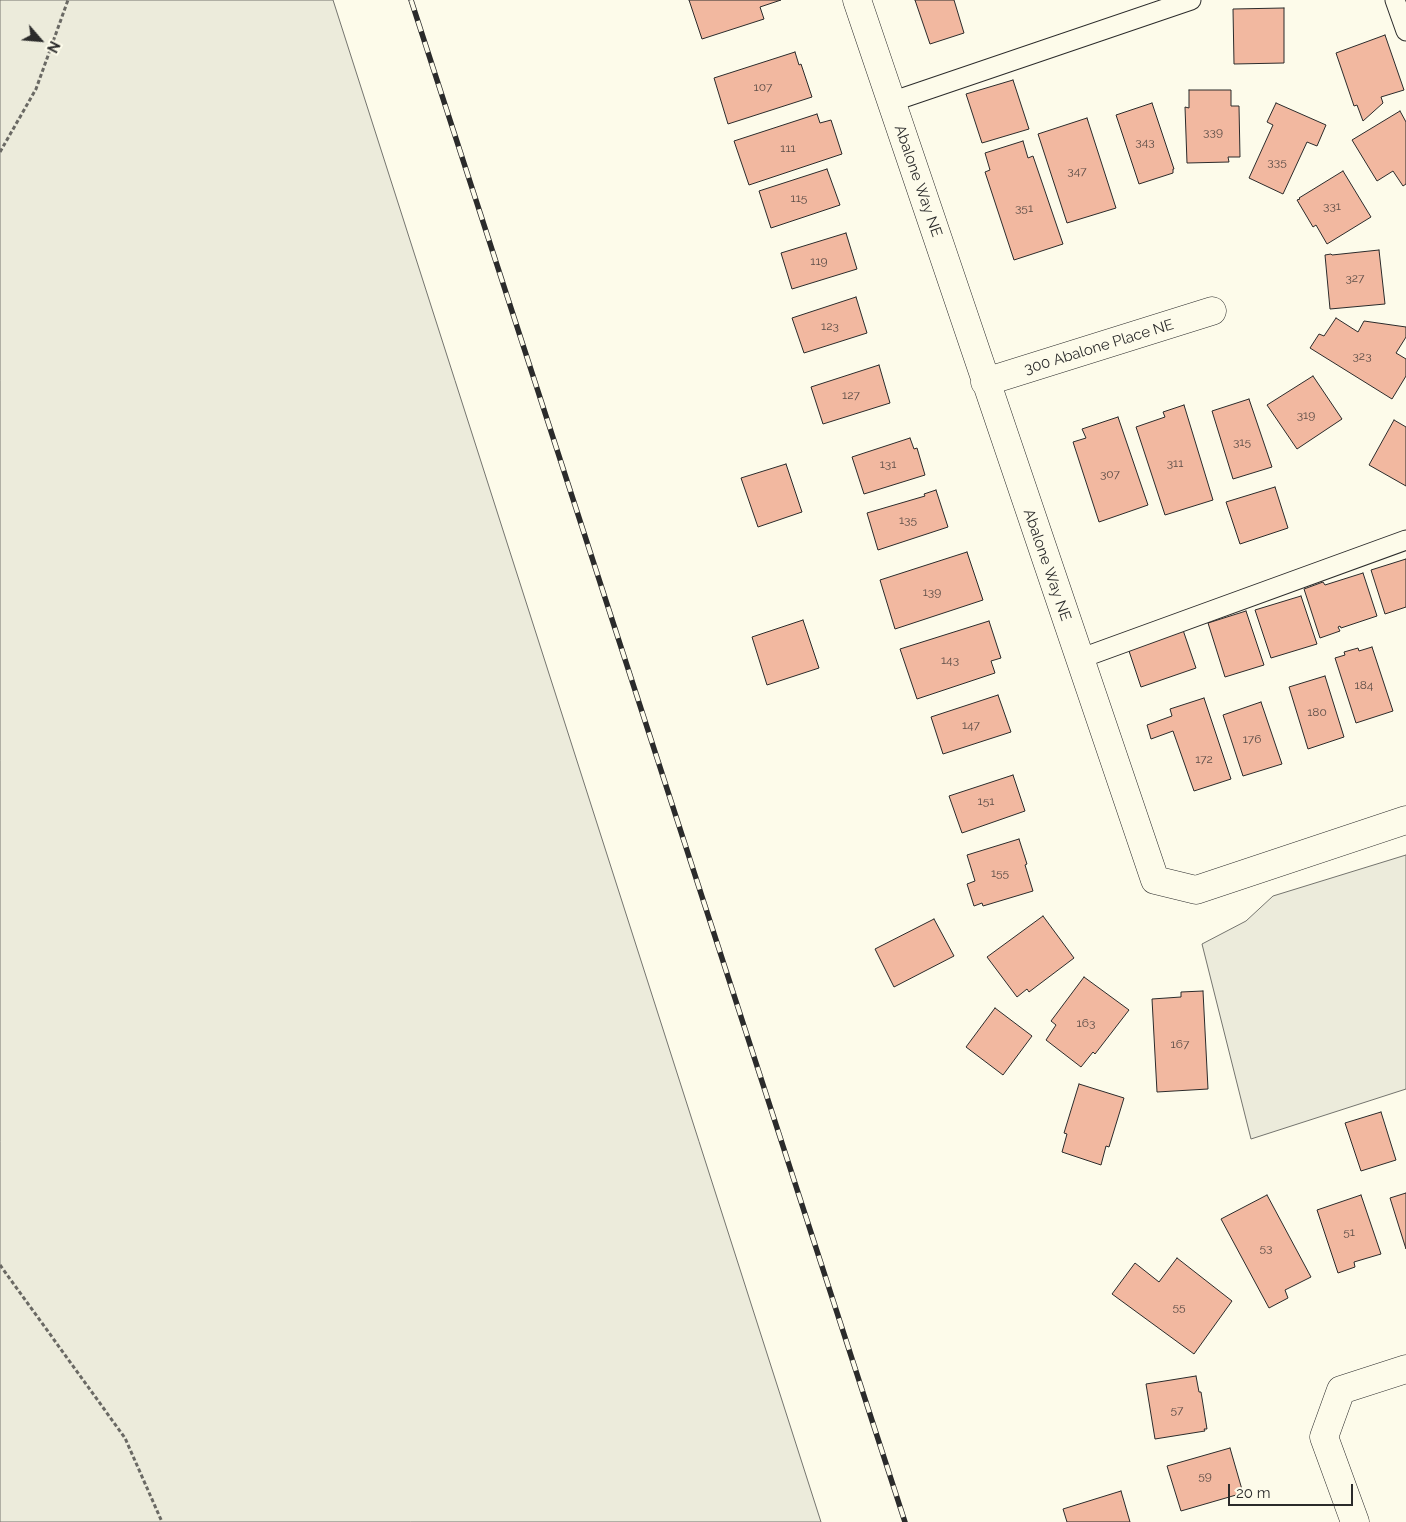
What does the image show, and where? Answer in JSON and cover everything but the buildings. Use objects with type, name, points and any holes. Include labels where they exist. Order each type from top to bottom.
[{"type":"street","name":"Abalone Way NE","points":[[857,0],[1155,880],[1196,890],[1406,820]]},
{"type":"street","name":"300 Abalone Place NE","points":[[985,382],[1212,311]]},
{"type":"street","points":[[1355,1522],[1324,1436],[1341,1390],[1406,1370]]},
{"type":"lane","points":[[891,102],[1191,0]]},
{"type":"lane","points":[[1396,0],[1406,31]]},
{"type":"lane","points":[[1079,659],[1406,540]]},
{"type":"path","points":[[0,152],[36,89],[68,0]]},
{"type":"path","points":[[0,1265],[125,1438],[162,1522]]},
{"type":"shaded area","points":[[0,0],[333,0],[821,1522],[0,1522]]},
{"type":"shaded area","points":[[1406,855],[1406,1089],[1251,1139],[1202,944],[1246,921],[1273,896]]},
{"type":"railway","points":[[411,0],[905,1522]]}]
